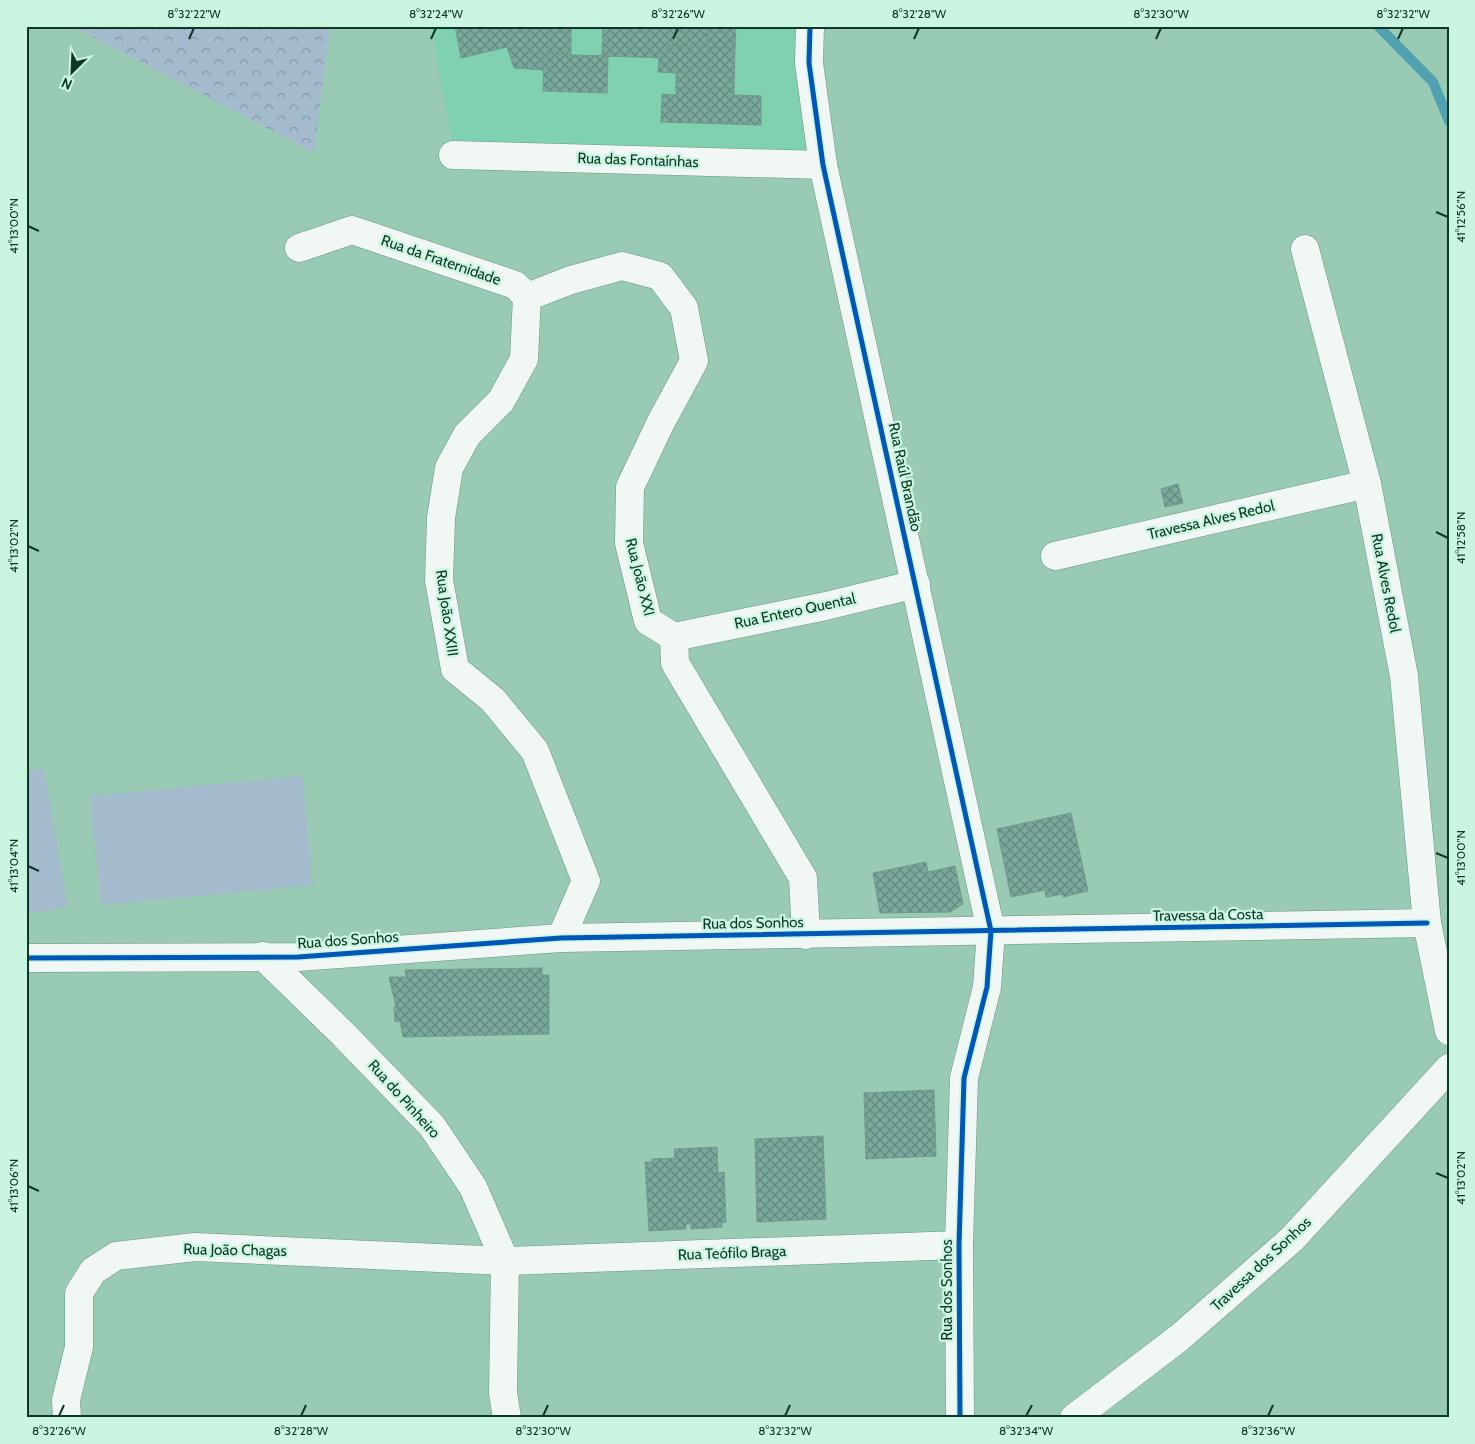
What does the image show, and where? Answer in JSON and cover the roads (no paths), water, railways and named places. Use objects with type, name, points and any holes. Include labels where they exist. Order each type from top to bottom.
[{"type":"street","name":"Rua Raúl Brandão","points":[[810,26],[809,63],[823,165],[991,931]]},
{"type":"street","name":"Rua das Fontaínhas","points":[[453,155],[823,165]]},
{"type":"street","name":"Rua da Fraternidade","points":[[299,248],[352,230],[515,286],[528,297]]},
{"type":"street","name":"Rua Alves Redol","points":[[1305,249],[1367,484],[1404,676],[1426,923]]},
{"type":"street","name":"Rua João XXI","points":[[528,297],[572,280],[622,266],[660,276],[684,308],[694,360],[661,422],[630,487],[629,543],[648,621],[674,637]]},
{"type":"street","name":"Rua João XXIII","points":[[528,297],[524,359],[501,401],[467,435],[449,468],[441,518],[440,580],[455,669],[493,700],[535,751],[586,881],[561,938]]},
{"type":"street","name":"Travessa Alves Redol","points":[[1055,556],[1367,484]]},
{"type":"street","name":"Rua Entero Quental","points":[[674,637],[826,606],[916,584]]},
{"type":"street","points":[[674,637],[675,663],[803,878],[806,934]]},
{"type":"street","points":[[1426,923],[1449,1031]]},
{"type":"street","name":"Travessa da Costa","points":[[991,931],[1426,923]]},
{"type":"street","name":"Rua dos Sonhos","points":[[26,958],[298,957],[561,938],[991,931],[987,987],[964,1078],[959,1245],[960,1418]]},
{"type":"street","name":"Rua do Pinheiro","points":[[263,956],[343,1034],[432,1126],[473,1187],[504,1261],[503,1393],[507,1418]]},
{"type":"street","name":"Travessa dos Sonhos","points":[[1074,1418],[1179,1338],[1292,1239],[1449,1068]]},
{"type":"street","name":"Rua Teófilo Braga","points":[[504,1261],[959,1245]]},
{"type":"street","name":"Rua João Chagas","points":[[67,1418],[66,1400],[79,1347],[79,1293],[93,1271],[116,1256],[195,1247],[504,1261]]},
{"type":"waterway","points":[[1378,26],[1433,82],[1449,121]]}]
